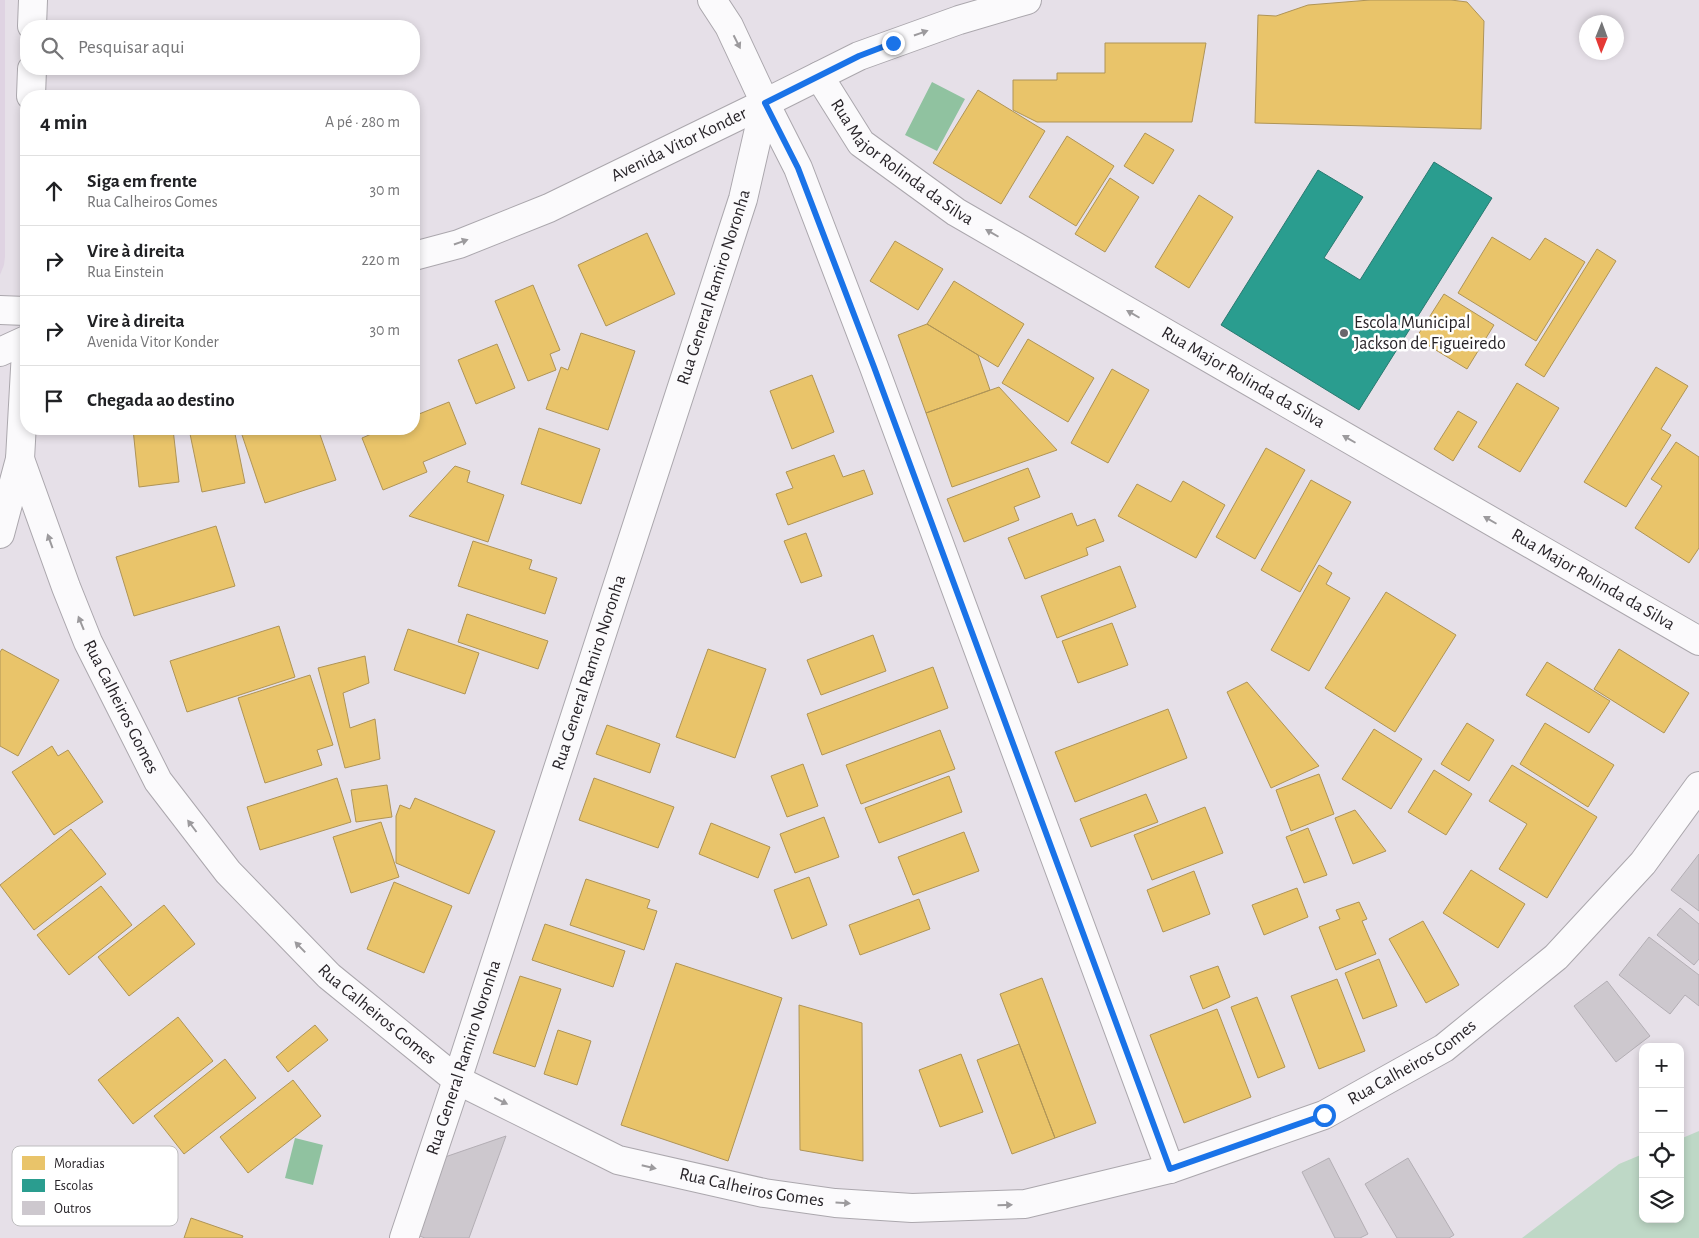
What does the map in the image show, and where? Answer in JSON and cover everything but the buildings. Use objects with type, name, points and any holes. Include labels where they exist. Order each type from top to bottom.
[{"type":"street","points":[[32,20],[33,0]]},
{"type":"street","points":[[712,0],[729,26],[798,168],[874,367],[1170,1169]]},
{"type":"street","name":"Avenida Vitor Konder","points":[[420,254],[459,244],[549,208],[859,56],[959,20],[1028,0]]},
{"type":"street","points":[[31,90],[32,75]]},
{"type":"street","name":"Rua Major Rolinda da Silva","points":[[819,76],[861,143],[956,212],[1699,641]]},
{"type":"street","name":"Rua General Ramiro Noronha","points":[[404,1238],[458,1080],[743,198],[765,103]]},
{"type":"street","points":[[0,310],[20,311]]},
{"type":"street","points":[[0,352],[20,343]]},
{"type":"street","points":[[0,534],[20,460],[21,435]]},
{"type":"street","name":"Rua Calheiros Gomes","points":[[20,460],[88,642],[158,781],[228,872],[329,976],[458,1080],[618,1160],[764,1192],[835,1203],[912,1208],[1025,1204],[1170,1169],[1324,1115],[1444,1048],[1556,957],[1643,864],[1699,786]]},
{"type":"shaded area","points":[[0,0],[5,0],[5,257],[0,275]]},
{"type":"shaded area","points":[[932,82],[965,99],[937,151],[905,135]]},
{"type":"shaded area","points":[[1699,1131],[1699,1238],[1522,1238],[1619,1164],[1639,1156],[1639,1223],[1684,1223],[1684,1137]]},
{"type":"shaded area","points":[[295,1138],[323,1145],[313,1185],[285,1178]]},
{"type":"place","name":"Escola Municipal Jackson de Figueiredo","points":[[1344,333]]},
{"type":"route","points":[[893,43],[859,56],[765,103],[798,168],[874,367],[1170,1169],[1324,1115]]}]
